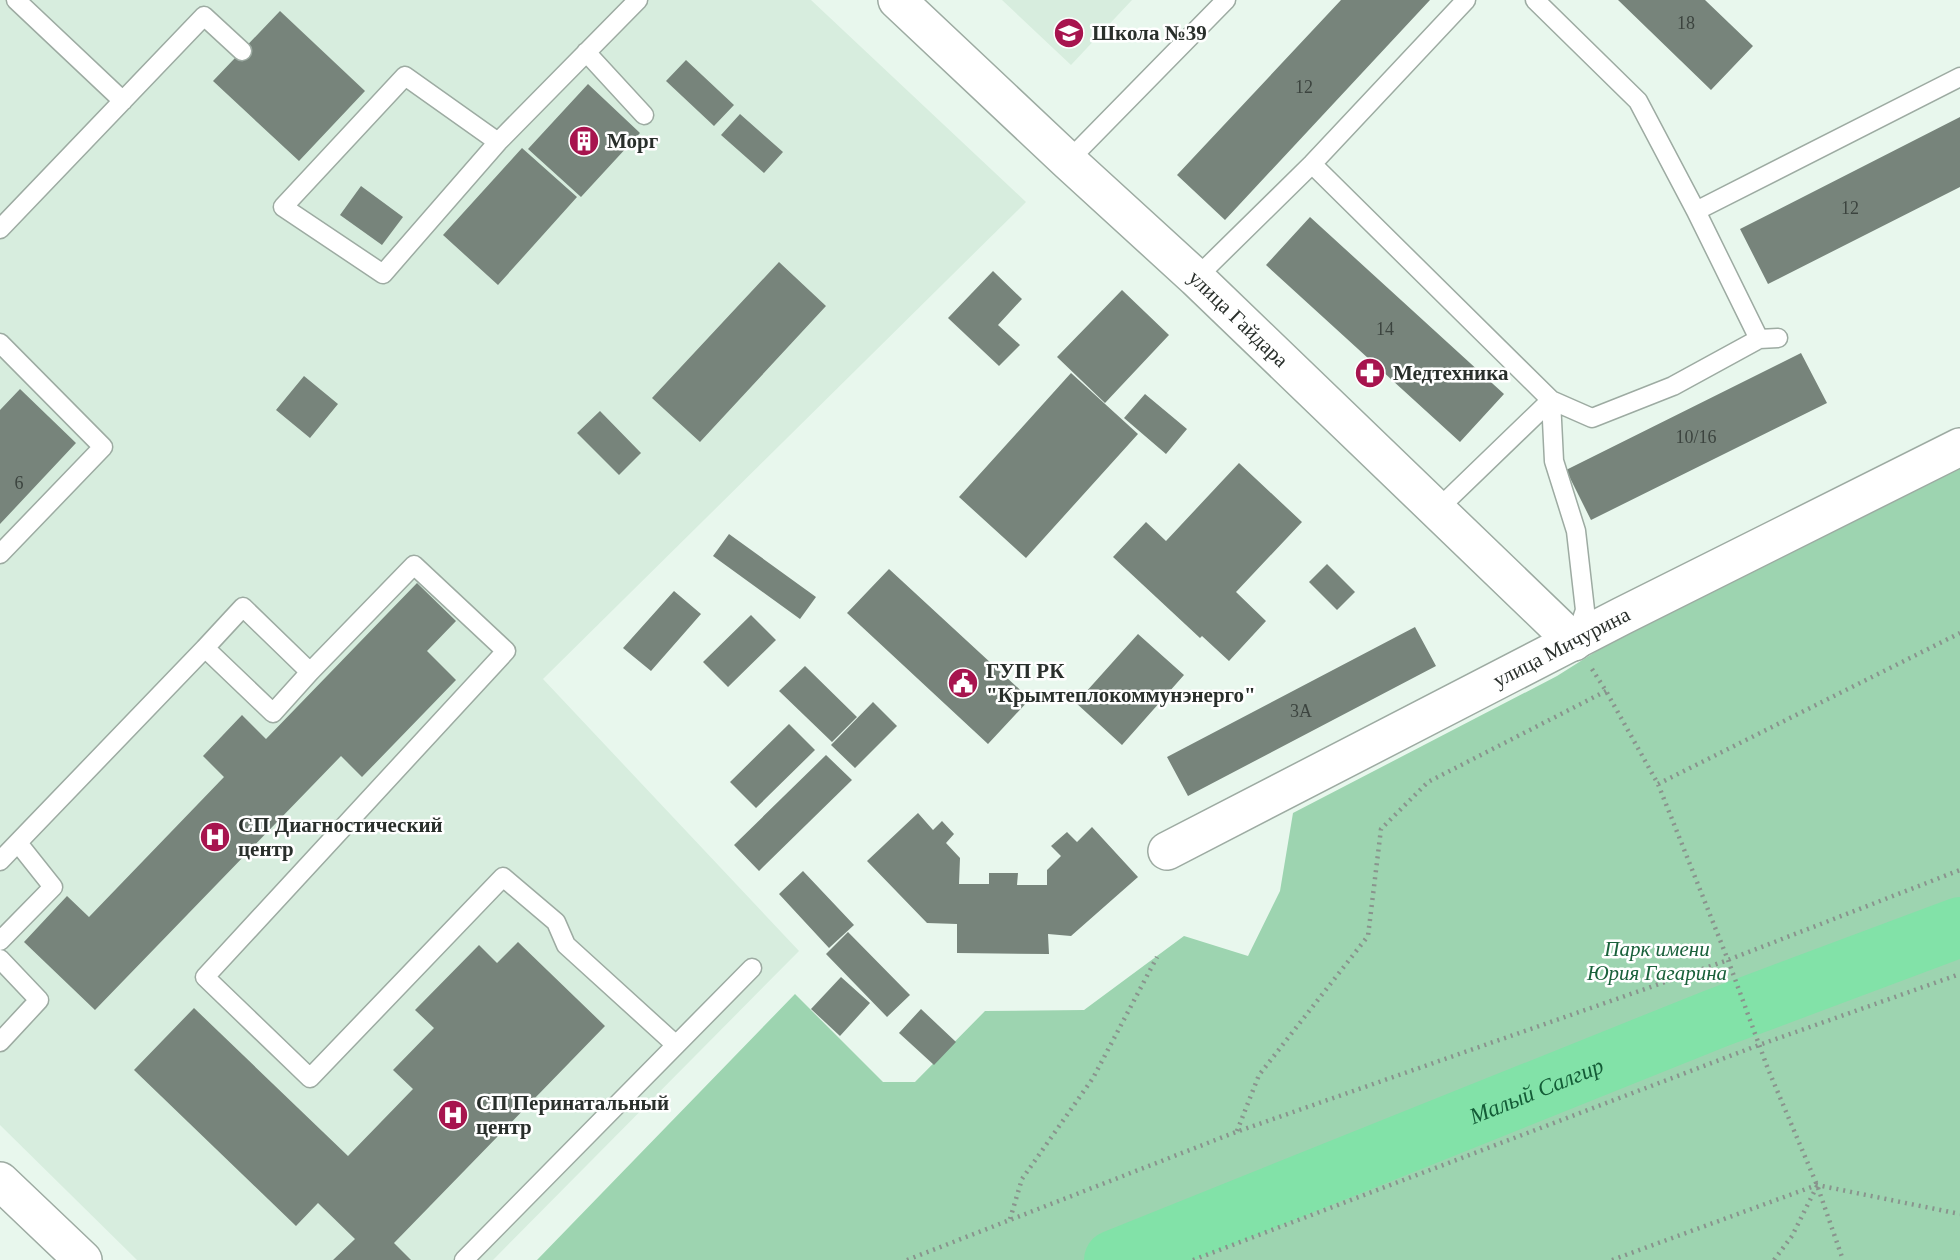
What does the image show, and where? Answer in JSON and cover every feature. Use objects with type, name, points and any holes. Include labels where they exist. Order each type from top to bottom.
[{"type":"street","name":"улица Гайдара","points":[[897,0],[1196,278],[1574,642]]},
{"type":"street","name":"улица Мичурина","points":[[1167,851],[1960,447]]},
{"type":"street","points":[[0,1181],[83,1260]]},
{"type":"lane","points":[[16,0],[123,101]]},
{"type":"lane","points":[[498,142],[405,76],[284,207],[383,274],[498,142],[638,0]]},
{"type":"lane","points":[[1068,161],[1226,0]]},
{"type":"lane","points":[[1196,278],[1312,164],[1466,0]]},
{"type":"lane","points":[[1535,0],[1638,101],[1759,340]]},
{"type":"lane","points":[[0,229],[204,16],[242,51]]},
{"type":"lane","points":[[586,52],[644,115]]},
{"type":"lane","points":[[1696,211],[1960,77]]},
{"type":"lane","points":[[1312,164],[1551,400],[1592,418],[1673,386],[1759,340],[1778,338]]},
{"type":"lane","points":[[0,343],[103,447],[0,554]]},
{"type":"lane","points":[[1438,509],[1551,400]]},
{"type":"lane","points":[[1551,400],[1553,461],[1576,531],[1585,610],[1574,642]]},
{"type":"lane","points":[[205,648],[273,713],[414,565],[506,651],[205,977],[310,1078],[503,877],[556,922],[566,945],[676,1045]]},
{"type":"lane","points":[[0,862],[243,607],[310,672]]},
{"type":"lane","points":[[0,941],[52,887],[18,843]]},
{"type":"lane","points":[[0,959],[39,1000],[0,1042]]},
{"type":"lane","points":[[464,1260],[752,968]]},
{"type":"path","points":[[1658,784],[1960,633]]},
{"type":"path","points":[[1574,642],[1606,691],[1658,784],[1759,1045],[1817,1185],[1843,1260]]},
{"type":"path","points":[[1236,1132],[1259,1075],[1368,936],[1381,829],[1428,782],[1606,691]]},
{"type":"path","points":[[907,1260],[1236,1132],[1728,960],[1960,870]]},
{"type":"path","points":[[1010,1220],[1022,1180],[1093,1079],[1157,957]]},
{"type":"path","points":[[1193,1260],[1759,1045],[1960,974]]},
{"type":"path","points":[[1774,1260],[1792,1236],[1817,1185]]},
{"type":"path","points":[[1612,1260],[1817,1185],[1960,1214]]},
{"type":"shaded area","points":[[0,0],[811,0],[1026,202],[543,679],[799,951],[493,1260],[137,1260],[0,1125]]},
{"type":"shaded area","name":"Школа №39","points":[[1002,0],[1132,0],[1071,65]]},
{"type":"green space","name":"Парк имени Юрия Гагарина","points":[[1960,467],[1960,1260],[537,1260],[795,994],[883,1082],[915,1082],[985,1011],[1084,1010],[1184,936],[1248,956],[1280,891],[1293,813],[1557,676],[1630,630]]},
{"type":"building","points":[[1341,0],[1430,0],[1225,220],[1177,175]]},
{"type":"building","points":[[1618,0],[1705,0],[1753,46],[1711,90]]},
{"type":"building","points":[[280,11],[365,91],[299,161],[213,81]]},
{"type":"building","points":[[686,60],[734,105],[714,126],[666,81]]},
{"type":"building","name":"Морг","points":[[588,84],[640,133],[581,197],[528,149]]},
{"type":"building","points":[[740,114],[783,152],[764,173],[721,135]]},
{"type":"building","points":[[1960,117],[1960,187],[1768,284],[1740,229]]},
{"type":"building","points":[[522,148],[577,197],[498,285],[443,235]]},
{"type":"building","points":[[361,186],[403,217],[382,245],[340,215]]},
{"type":"building","points":[[1310,217],[1504,394],[1460,442],[1266,265]]},
{"type":"building","points":[[779,262],[826,306],[700,442],[652,398]]},
{"type":"building","points":[[993,271],[1022,299],[998,325],[1020,345],[999,366],[948,318]]},
{"type":"building","points":[[1122,290],[1169,335],[1105,403],[1057,357]]},
{"type":"building","points":[[1801,353],[1827,403],[1591,520],[1566,470]]},
{"type":"building","points":[[1071,373],[1138,434],[1026,558],[959,497]]},
{"type":"building","points":[[304,376],[338,404],[310,438],[276,410]]},
{"type":"building","points":[[20,389],[76,443],[0,524],[0,410]]},
{"type":"building","points":[[1145,394],[1187,429],[1166,454],[1124,418]]},
{"type":"building","points":[[600,411],[641,453],[619,475],[577,433]]},
{"type":"building","points":[[1239,463],[1302,522],[1236,592],[1266,621],[1229,661],[1202,636],[1200,638],[1113,557],[1146,522],[1166,541]]},
{"type":"building","points":[[729,534],[816,597],[800,619],[713,556]]},
{"type":"building","points":[[1327,564],[1355,592],[1337,610],[1309,582]]},
{"type":"building","points":[[889,569],[1030,699],[988,744],[847,613]]},
{"type":"building","name":"СП Диагностический центр","points":[[417,583],[456,621],[427,651],[456,680],[362,777],[341,756],[95,1010],[24,942],[67,896],[89,917],[224,777],[203,756],[242,715],[266,739]]},
{"type":"building","points":[[674,591],[701,614],[651,671],[623,648]]},
{"type":"building","points":[[751,615],[776,640],[728,687],[703,662]]},
{"type":"building","points":[[1415,627],[1436,666],[1188,796],[1167,757]]},
{"type":"building","points":[[1138,634],[1184,675],[1122,745],[1076,703]]},
{"type":"building","points":[[805,666],[857,717],[832,742],[779,691]]},
{"type":"building","points":[[873,702],[897,726],[855,768],[831,745]]},
{"type":"building","points":[[789,724],[815,750],[756,808],[730,782]]},
{"type":"building","points":[[826,755],[852,780],[759,871],[734,845]]},
{"type":"building","points":[[918,813],[933,830],[942,821],[954,834],[946,843],[960,858],[959,884],[989,884],[989,873],[1018,873],[1017,885],[1047,885],[1047,870],[1061,856],[1051,846],[1067,832],[1077,842],[1092,827],[1138,877],[1071,936],[1048,934],[1049,954],[957,953],[957,924],[927,923],[867,861]]},
{"type":"building","points":[[803,871],[854,925],[829,948],[779,894]]},
{"type":"building","points":[[848,932],[910,995],[887,1017],[826,954]]},
{"type":"building","name":"СП Перинатальный центр","points":[[518,942],[605,1026],[394,1243],[411,1260],[333,1260],[355,1239],[318,1203],[296,1226],[134,1070],[194,1008],[348,1156],[413,1089],[393,1070],[434,1028],[415,1010],[479,945],[497,963]]},
{"type":"building","points":[[841,977],[870,1003],[840,1036],[811,1009]]},
{"type":"building","points":[[921,1009],[956,1042],[934,1065],[899,1033]]},
{"type":"waterway","name":"Малый Салгир","points":[[1114,1260],[1717,1018],[1960,927]]},
{"type":"place","name":"Школа №39","points":[[1069,33]]},
{"type":"place","name":"Морг","points":[[584,141]]},
{"type":"place","name":"Медтехника","points":[[1370,373]]},
{"type":"place","name":"ГУП РК \"Крымтеплокоммунэнерго\"","points":[[963,683]]},
{"type":"place","name":"СП Диагностический центр","points":[[215,837]]},
{"type":"place","name":"СП Перинатальный центр","points":[[453,1115]]}]
